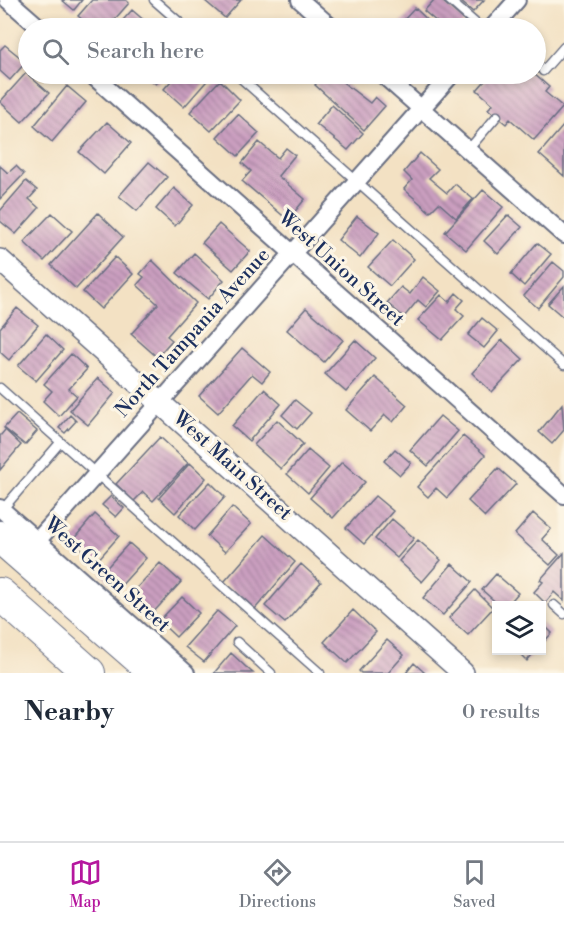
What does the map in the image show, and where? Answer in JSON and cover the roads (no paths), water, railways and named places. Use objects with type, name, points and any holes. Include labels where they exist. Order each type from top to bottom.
[{"type":"highway","points":[[1,518],[156,673]]},
{"type":"highway","points":[[0,594],[89,673]]},
{"type":"street","points":[[8,0],[29,18]]},
{"type":"street","points":[[300,0],[321,18]]},
{"type":"street","points":[[501,18],[517,0]]},
{"type":"street","name":"West Union Street","points":[[102,84],[564,495]]},
{"type":"street","points":[[393,84],[564,235]]},
{"type":"street","name":"North Tampania Avenue","points":[[37,541],[443,84]]},
{"type":"street","name":"West Main Street","points":[[0,260],[463,673]]},
{"type":"street","name":"West Green Street","points":[[1,518],[37,541],[186,673]]},
{"type":"lane","points":[[154,0],[175,18]]},
{"type":"lane","points":[[449,0],[469,18]]},
{"type":"lane","points":[[546,67],[564,47]]},
{"type":"lane","points":[[247,84],[564,365]]},
{"type":"lane","points":[[468,150],[497,116]]},
{"type":"lane","points":[[0,388],[320,673]]},
{"type":"lane","points":[[1,518],[58,445]]},
{"type":"lane","points":[[554,605],[564,614]]},
{"type":"lane","points":[[237,642],[271,673]]}]
